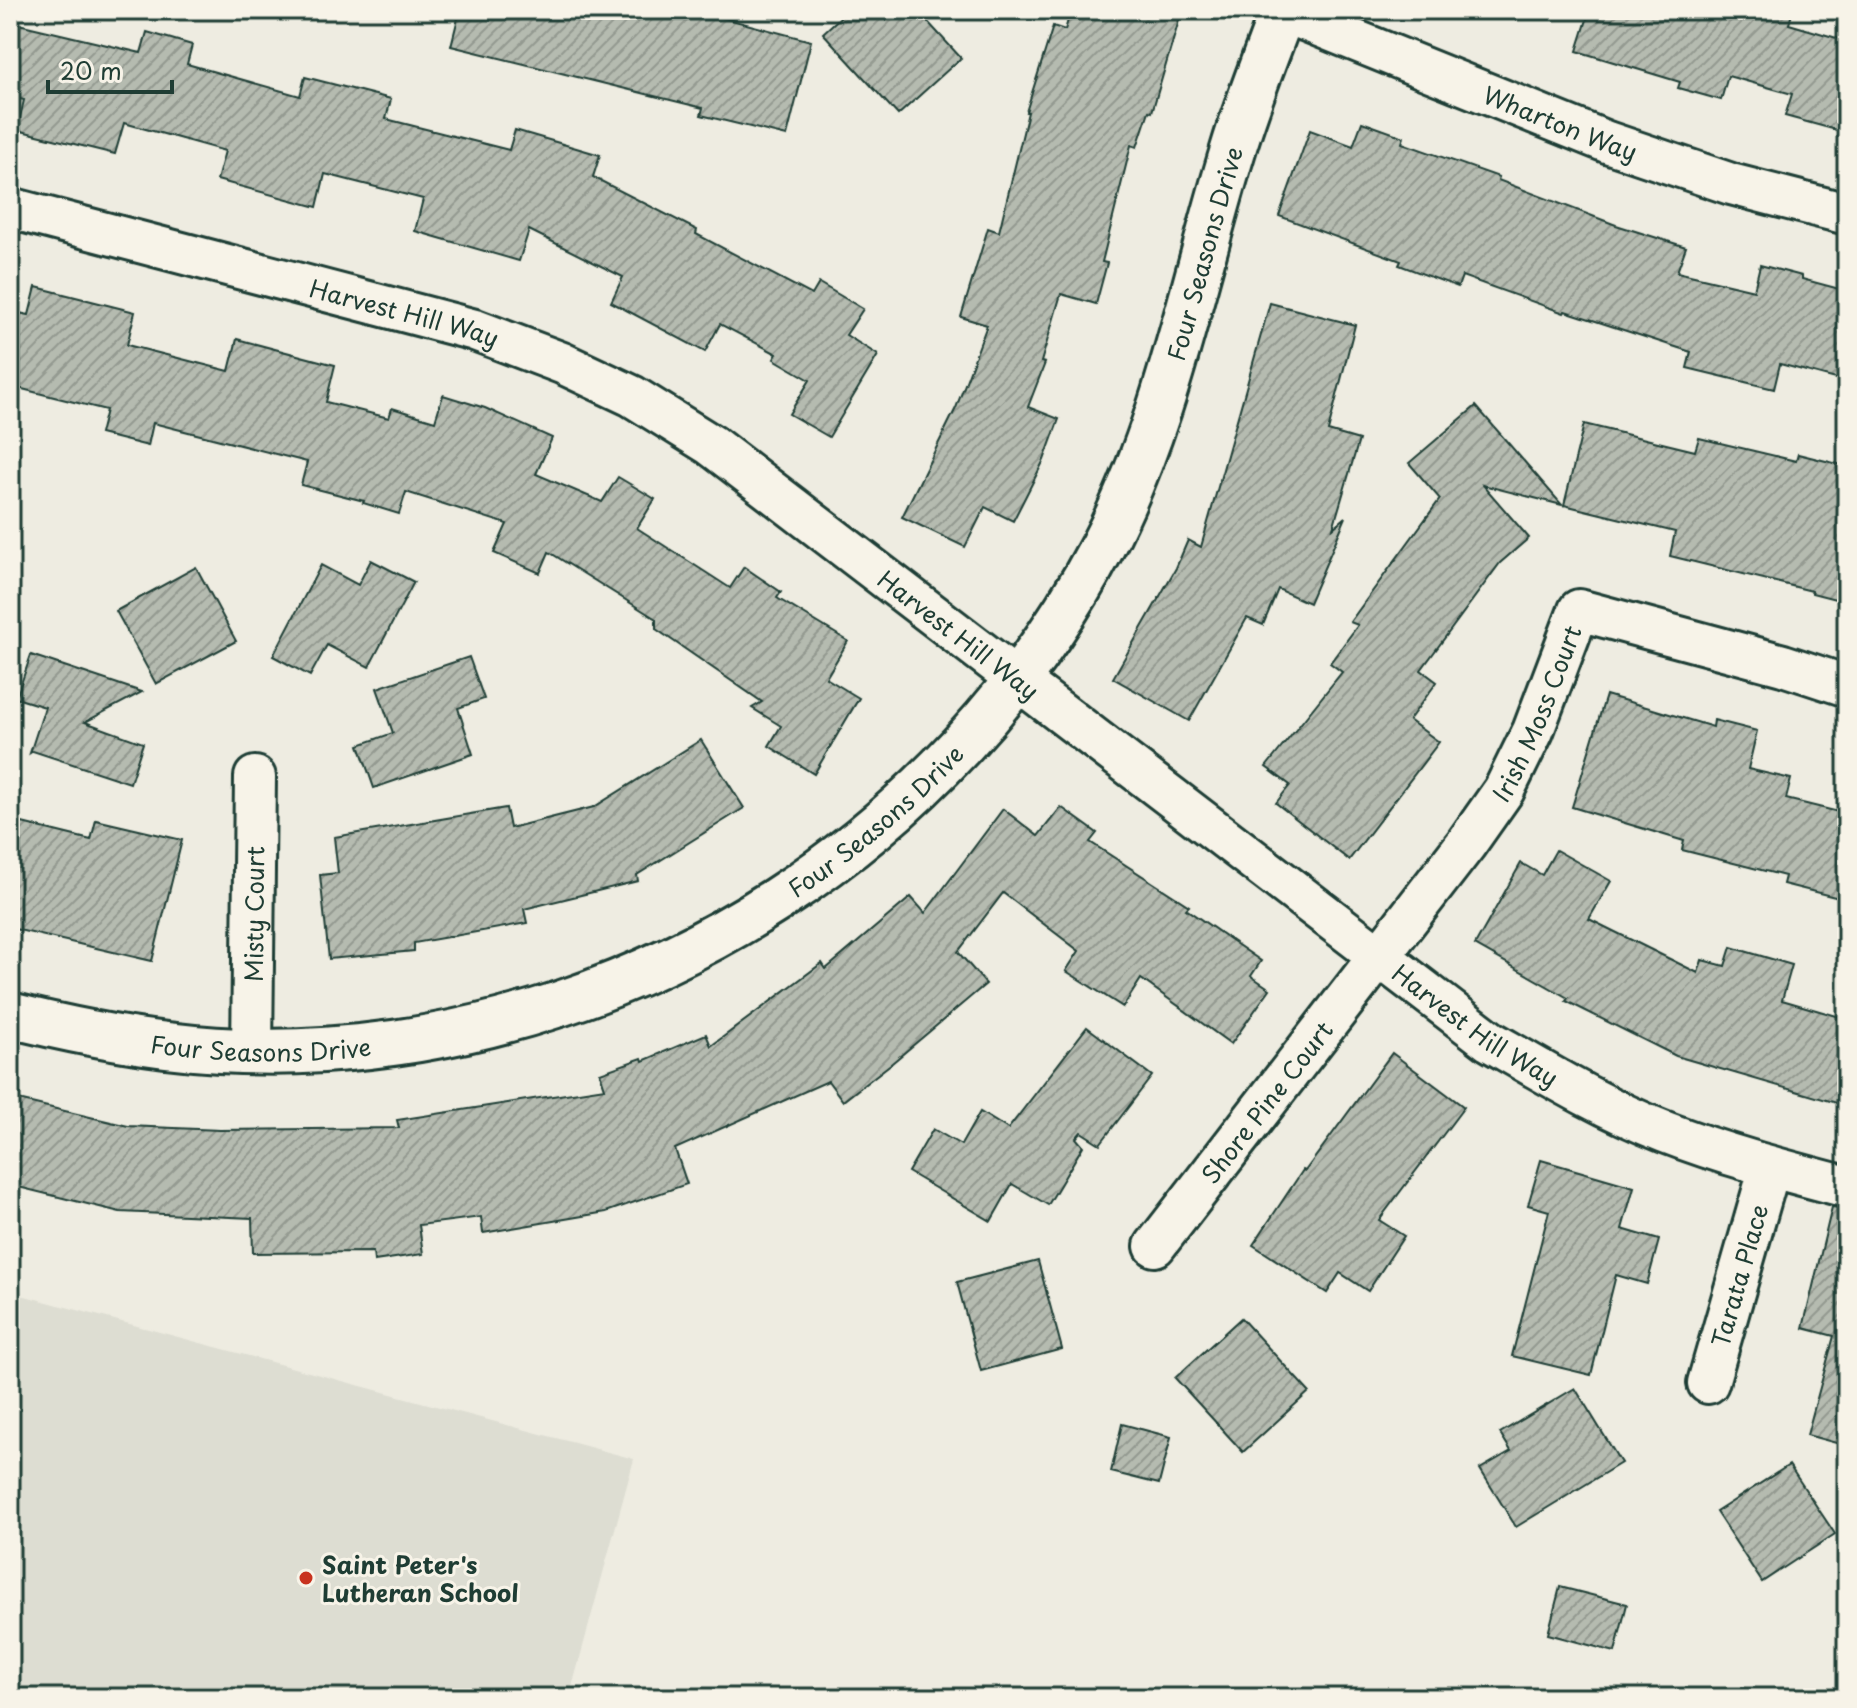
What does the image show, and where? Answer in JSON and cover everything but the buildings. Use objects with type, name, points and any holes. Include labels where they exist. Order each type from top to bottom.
[{"type":"street","name":"Wharton Way","points":[[1283,11],[1607,142],[1731,184],[1847,214]]},
{"type":"street","name":"Four Seasons Drive","points":[[10,1015],[79,1033],[159,1046],[252,1052],[324,1050],[421,1039],[517,1017],[595,993],[671,961],[744,922],[826,868],[915,795],[982,723],[1052,631],[1102,547],[1149,441],[1177,353],[1233,148],[1283,11]]},
{"type":"street","name":"Harvest Hill Way","points":[[10,208],[475,330],[562,363],[632,396],[711,445],[1490,1041],[1575,1091],[1664,1132],[1770,1167],[1847,1187]]},
{"type":"street","name":"Irish Moss Court","points":[[1378,958],[1504,790],[1533,731],[1579,610],[1783,665],[1847,686]]},
{"type":"street","name":"Misty Court","points":[[252,1052],[255,777]]},
{"type":"street","name":"Shore Pine Court","points":[[1155,1246],[1378,958]]},
{"type":"street","name":"Tarata Place","points":[[1708,1383],[1770,1167]]},
{"type":"shaded area","name":"Saint Peter's Lutheran School","points":[[10,1292],[634,1459],[569,1698],[10,1698]]},
{"type":"place","name":"Saint Peter's Lutheran School","points":[[306,1578]]}]
